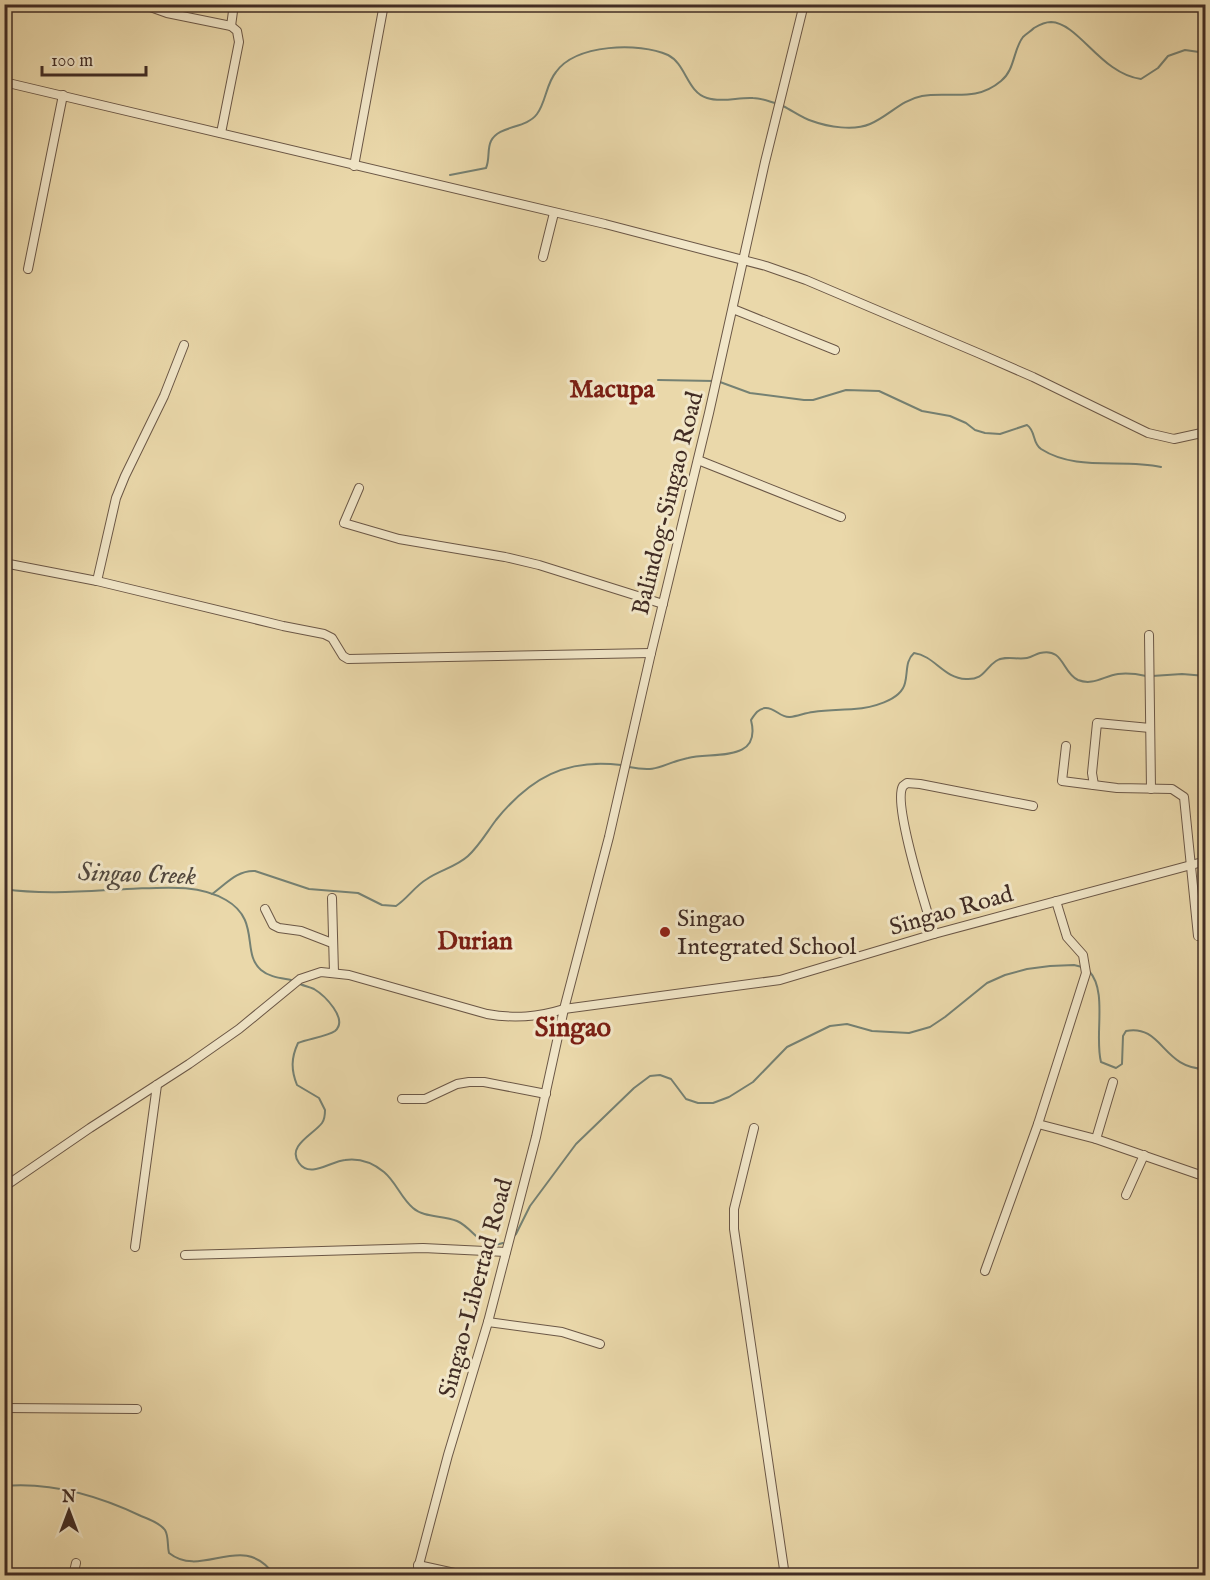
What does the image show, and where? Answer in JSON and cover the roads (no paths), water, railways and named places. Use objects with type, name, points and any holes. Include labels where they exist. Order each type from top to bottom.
[{"type":"street","points":[[142,4],[167,13],[231,26],[237,31],[239,42],[222,133]]},
{"type":"street","points":[[231,26],[234,4]]},
{"type":"street","points":[[354,166],[384,4]]},
{"type":"street","name":"Balindog-Singao Road","points":[[564,1009],[592,906],[698,460],[765,162],[804,4]]},
{"type":"street","points":[[4,82],[744,260],[806,280],[978,353],[1033,377],[1148,434],[1174,439],[1206,432]]},
{"type":"street","points":[[27,269],[63,95]]},
{"type":"street","points":[[543,257],[554,213]]},
{"type":"street","points":[[733,309],[835,350]]},
{"type":"street","points":[[97,581],[116,498],[160,405],[184,345]]},
{"type":"street","points":[[698,460],[842,517]]},
{"type":"street","points":[[359,488],[344,523],[399,539],[539,565],[663,604]]},
{"type":"street","points":[[4,563],[97,581],[324,634],[332,638],[343,656],[348,659],[651,653]]},
{"type":"street","points":[[1149,636],[1151,789]]},
{"type":"street","points":[[1094,785],[1092,773],[1097,723],[1150,728]]},
{"type":"street","points":[[1066,746],[1062,780],[1094,785],[1172,789],[1184,797],[1189,865],[1198,936]]},
{"type":"street","points":[[934,934],[904,824],[900,795],[903,786],[907,783],[920,784],[1033,806]]},
{"type":"street","name":"Singao Road","points":[[334,973],[376,982],[503,1017],[533,1017],[564,1009],[780,980],[934,934],[1206,861]]},
{"type":"street","points":[[4,1187],[239,1029],[300,979],[321,972],[334,973],[332,898]]},
{"type":"street","points":[[985,1271],[1038,1124],[1086,973],[1083,956],[1067,937],[1056,901]]},
{"type":"street","points":[[265,909],[273,925],[301,931],[332,943]]},
{"type":"street","name":"Singao-Libertad Road","points":[[416,1575],[488,1322],[546,1094],[564,1009]]},
{"type":"street","points":[[402,1099],[425,1099],[457,1084],[469,1082],[546,1094]]},
{"type":"street","points":[[1096,1140],[1113,1082]]},
{"type":"street","points":[[135,1246],[157,1085]]},
{"type":"street","points":[[1038,1124],[1144,1155],[1206,1177]]},
{"type":"street","points":[[754,1128],[734,1209],[734,1229],[785,1575]]},
{"type":"street","points":[[1126,1195],[1144,1155]]},
{"type":"street","points":[[185,1255],[423,1248],[506,1252]]},
{"type":"street","points":[[488,1322],[562,1332],[600,1344]]},
{"type":"street","points":[[4,1408],[137,1409]]},
{"type":"street","points":[[73,1575],[76,1563]]},
{"type":"street","points":[[418,1565],[468,1575]]},
{"type":"waterway","points":[[783,106],[818,123],[856,127],[877,121],[901,105],[922,96],[982,92],[1006,76],[1023,37],[1036,27],[1049,22],[1071,31],[1114,68],[1141,79],[1158,68],[1168,56],[1185,50],[1206,53]]},
{"type":"waterway","points":[[450,175],[486,168],[490,144],[495,136],[532,119],[540,109],[556,72],[565,63],[593,51],[625,47],[656,51],[674,59],[700,95],[718,100],[756,98],[775,103]]},
{"type":"waterway","points":[[658,380],[714,381]]},
{"type":"waterway","points":[[720,382],[750,393],[804,400],[813,400],[846,390],[879,391],[922,411],[950,416],[985,433],[1000,434],[1027,425],[1041,449],[1069,460],[1161,467]]},
{"type":"waterway","points":[[629,767],[648,769],[698,756],[733,753],[749,743],[752,734],[751,720],[757,712],[763,709],[769,708],[783,716],[790,717],[810,712],[861,708],[884,702],[898,695],[902,689],[908,663],[914,653],[928,658],[951,675],[966,679],[977,678],[1000,659],[1027,658],[1048,652],[1058,657],[1073,677],[1083,682],[1118,674],[1146,676]]},
{"type":"waterway","points":[[1152,676],[1182,674],[1206,676]]},
{"type":"waterway","points":[[212,894],[237,875],[255,871],[309,889],[358,893],[382,905],[396,906],[423,882],[468,856],[509,805],[536,782],[566,768],[601,764],[621,765]]},
{"type":"waterway","name":"Singao Creek","points":[[4,889],[50,892],[178,888],[203,891],[226,900],[237,908],[247,926],[255,963],[261,970],[271,976],[291,980]]},
{"type":"waterway","name":"Singao Creek","points":[[512,1238],[530,1206],[576,1144],[634,1088],[650,1076],[660,1075],[671,1079],[686,1099],[698,1103],[713,1103],[729,1097],[753,1082],[787,1047],[830,1026],[847,1024],[872,1031],[909,1033],[930,1027],[987,983],[1005,975],[1050,966],[1082,967]]},
{"type":"waterway","name":"Singao Creek","points":[[1089,971],[1098,990],[1101,1062],[1116,1068],[1122,1064],[1123,1036],[1126,1031],[1138,1031],[1148,1034],[1180,1062],[1191,1067],[1206,1069]]},
{"type":"waterway","name":"Singao Creek","points":[[300,984],[314,989],[323,996],[334,1008],[339,1026],[332,1033],[298,1043],[294,1054],[293,1069],[297,1085],[319,1098],[325,1110],[322,1123],[298,1146],[296,1157],[299,1163],[309,1169],[321,1168],[345,1160],[371,1164],[388,1176],[405,1200],[417,1211],[457,1221],[483,1242],[495,1245],[503,1243]]},
{"type":"waterway","points":[[4,1486],[57,1488],[108,1502],[160,1525],[166,1533],[169,1553],[182,1560],[195,1561],[236,1555],[250,1556],[263,1563],[275,1576]]},
{"type":"place","name":"Singao Integrated School","points":[[665,932]]},
{"type":"district","name":"Macupa","points":[[612,388]]},
{"type":"district","name":"Durian","points":[[475,940]]},
{"type":"district","name":"Singao","points":[[573,1027]]}]
